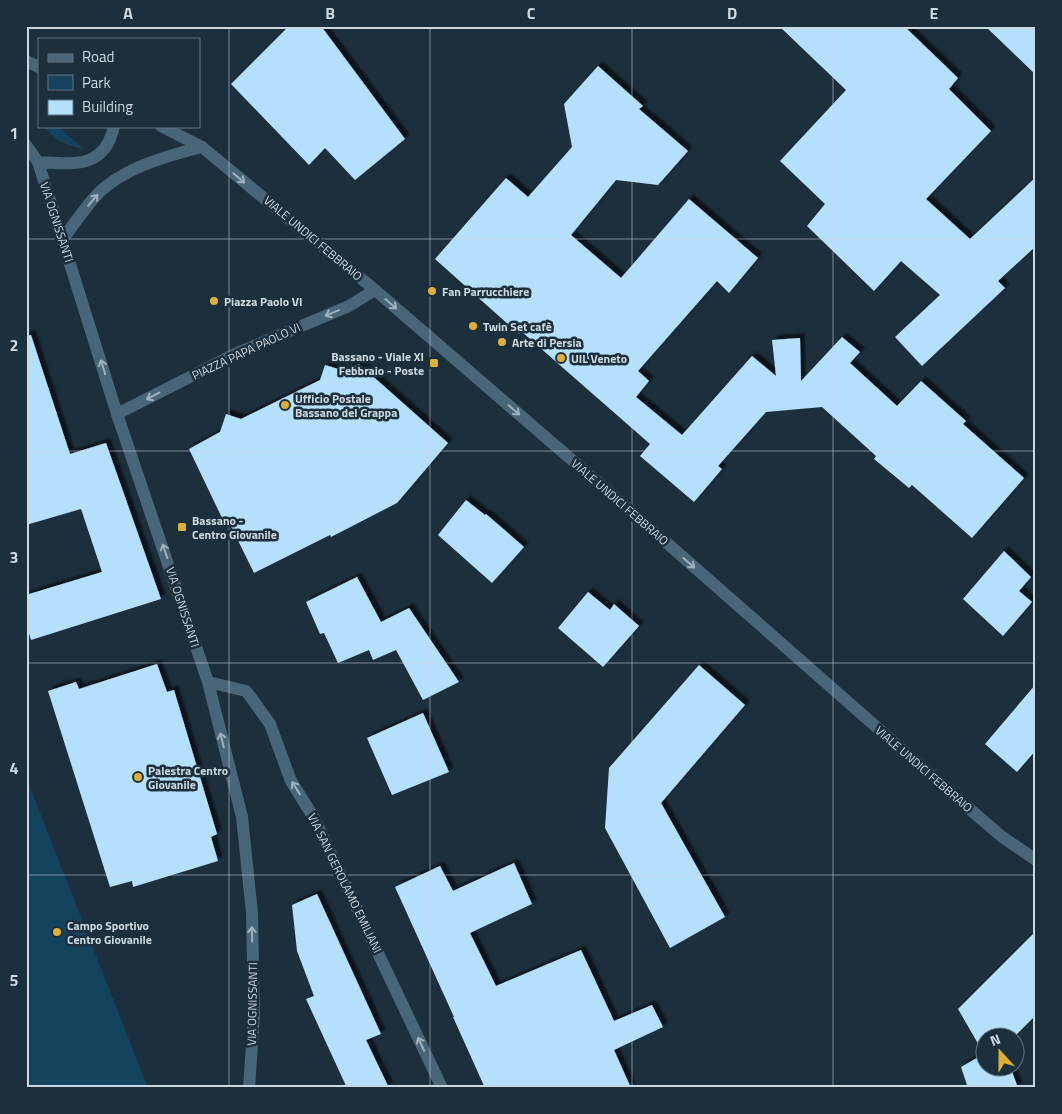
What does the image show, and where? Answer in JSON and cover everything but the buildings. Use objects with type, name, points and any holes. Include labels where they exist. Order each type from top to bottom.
[{"type":"street","points":[[26,61],[38,67]]},
{"type":"street","points":[[38,162],[86,162],[97,158],[110,141],[113,128]]},
{"type":"street","name":"VIALE UNDICI FEBBRAIO","points":[[165,128],[202,146],[375,290],[594,479],[972,811],[1001,836],[1036,860]]},
{"type":"street","name":"VIA OGNISSANTI","points":[[26,145],[38,162],[117,414],[208,682],[242,817],[252,922],[254,1014],[249,1088]]},
{"type":"street","points":[[63,239],[94,197],[115,180],[152,161],[202,146]]},
{"type":"street","name":"PIAZZA PAPA PAOLO VI","points":[[117,414],[235,354],[349,306],[375,290]]},
{"type":"street","name":"VIA SAN GEROLAMO EMILIANI","points":[[208,682],[246,691],[270,724],[291,781],[314,818],[442,1088]]},
{"type":"green space","points":[[45,128],[59,128],[84,149],[61,142]]},
{"type":"green space","name":"Campo Sportivo Centro Giovanile","points":[[26,777],[148,1088],[26,1088]]},
{"type":"place","name":"Fan Parrucchiere","points":[[432,291]]},
{"type":"place","name":"Piazza Paolo VI","points":[[214,301]]},
{"type":"place","name":"Twin Set cafè","points":[[473,326]]},
{"type":"place","name":"Arte di Persia","points":[[502,342]]},
{"type":"place","name":"UIL Veneto","points":[[561,358]]},
{"type":"place","name":"Bassano - Viale XI Febbraio - Poste","points":[[434,363]]},
{"type":"place","name":"Ufficio Postale Bassano del Grappa","points":[[285,405]]},
{"type":"place","name":"Bassano - Centro Giovanile","points":[[182,527]]},
{"type":"place","name":"Palestra Centro Giovanile","points":[[138,777]]},
{"type":"place","name":"Campo Sportivo Centro Giovanile","points":[[57,932]]}]
